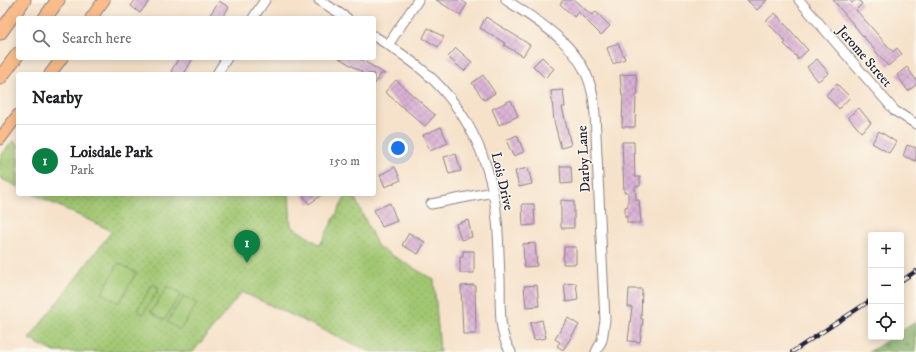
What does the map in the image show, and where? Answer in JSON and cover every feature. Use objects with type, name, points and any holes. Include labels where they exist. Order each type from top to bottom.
[{"type":"highway","points":[[0,33],[24,0]]},
{"type":"highway","points":[[46,16],[58,0]]},
{"type":"highway","points":[[0,78],[16,57]]},
{"type":"main road","points":[[92,16],[104,0]]},
{"type":"main road","points":[[52,72],[60,60]]},
{"type":"main road","points":[[0,139],[16,119]]},
{"type":"street","points":[[254,16],[265,0]]},
{"type":"street","points":[[319,0],[344,16]]},
{"type":"street","points":[[388,45],[418,0]]},
{"type":"street","name":"Darby Lane","points":[[506,0],[544,25],[564,42],[580,62],[586,73],[592,92],[595,114],[605,320],[602,340],[596,352]]},
{"type":"street","name":"Jerome Street","points":[[799,0],[895,112],[916,124]]},
{"type":"street","name":"Lois Drive","points":[[376,37],[425,72],[449,96],[472,130],[483,153],[493,192],[497,219],[501,323],[506,342],[511,352]]},
{"type":"street","points":[[217,72],[226,60]]},
{"type":"street","points":[[431,204],[493,192]]},
{"type":"green space","points":[[13,141],[16,143],[16,186],[0,178],[0,157]]},
{"type":"green space","points":[[37,196],[289,196],[291,226],[320,245],[346,196],[354,196],[378,247],[434,280],[440,352],[371,352],[242,292],[193,352],[55,352],[29,339],[112,231]]},
{"type":"green space","points":[[119,263],[136,273],[119,303],[102,293]]},
{"type":"green space","points":[[153,284],[159,288],[143,314],[137,310]]},
{"type":"green space","points":[[168,286],[181,294],[164,320],[151,312]]},
{"type":"green space","points":[[184,296],[197,304],[180,330],[167,322]]},
{"type":"green space","points":[[916,322],[916,352],[869,352],[887,340],[904,340],[904,329]]},
{"type":"building","points":[[135,0],[150,0],[140,13],[131,6]]},
{"type":"building","points":[[436,0],[461,0],[467,4],[460,15]]},
{"type":"building","points":[[563,0],[574,0],[592,15],[596,12],[610,26],[601,35],[578,12],[574,17],[560,4]]},
{"type":"building","points":[[747,0],[767,0],[757,10]]},
{"type":"building","points":[[833,0],[850,0],[852,3],[859,0],[862,4],[856,10],[893,52],[897,48],[902,54],[888,66]]},
{"type":"building","points":[[219,1],[229,7],[223,16],[209,16]]},
{"type":"building","points":[[775,13],[808,50],[797,60],[797,57],[784,44],[786,42],[766,21]]},
{"type":"building","points":[[486,17],[530,45],[523,56],[480,28]]},
{"type":"building","points":[[428,28],[444,37],[438,47],[423,38]]},
{"type":"building","points":[[618,43],[625,59],[613,64],[607,48]]},
{"type":"building","points":[[456,48],[472,62],[464,71],[448,57]]},
{"type":"building","points":[[542,57],[554,69],[545,78],[533,66]]},
{"type":"building","points":[[817,59],[829,73],[818,81],[807,67]]},
{"type":"building","points":[[178,60],[192,60],[185,72],[171,71]]},
{"type":"building","points":[[342,60],[362,60],[385,74],[381,74],[376,82],[376,72],[362,72]]},
{"type":"building","points":[[907,67],[916,80],[916,85],[908,91],[897,75]]},
{"type":"building","points":[[636,74],[638,95],[636,95],[635,127],[622,127],[623,96],[620,75]]},
{"type":"building","points":[[483,75],[495,93],[484,100],[472,83]]},
{"type":"building","points":[[396,80],[435,115],[425,126],[385,92]]},
{"type":"building","points":[[837,84],[850,97],[839,109],[826,95]]},
{"type":"building","points":[[563,90],[565,107],[562,107],[571,145],[561,148],[554,121],[551,91]]},
{"type":"building","points":[[511,100],[518,116],[499,125],[492,109]]},
{"type":"building","points":[[859,108],[871,123],[861,132],[848,117]]},
{"type":"building","points":[[441,127],[448,143],[430,151],[423,135]]},
{"type":"building","points":[[879,131],[896,142],[889,153],[872,143]]},
{"type":"building","points":[[517,135],[524,152],[513,156],[506,140]]},
{"type":"building","points":[[622,142],[634,142],[635,177],[640,177],[640,186],[635,186],[636,200],[639,200],[641,223],[627,223],[627,216],[625,217],[625,207],[628,206],[628,192],[624,192]]},
{"type":"building","points":[[907,145],[916,148],[916,161],[903,156]]},
{"type":"building","points":[[456,154],[461,171],[449,174],[444,157]]},
{"type":"building","points":[[560,166],[571,166],[572,183],[561,184]]},
{"type":"building","points":[[395,167],[401,180],[385,187],[380,175]]},
{"type":"building","points":[[528,168],[532,184],[519,187],[515,171]]},
{"type":"building","points":[[303,196],[320,196],[309,204]]},
{"type":"building","points":[[561,200],[574,201],[574,228],[561,228]]},
{"type":"building","points":[[390,203],[397,221],[382,227],[374,210]]},
{"type":"building","points":[[522,204],[534,204],[535,225],[523,226]]},
{"type":"building","points":[[468,220],[472,237],[461,240],[456,224]]},
{"type":"building","points":[[409,233],[425,242],[418,254],[402,245]]},
{"type":"building","points":[[535,243],[537,266],[524,267],[523,244]]},
{"type":"building","points":[[564,247],[576,247],[576,264],[563,264]]},
{"type":"building","points":[[463,251],[474,251],[474,273],[460,273],[460,257],[463,257]]},
{"type":"building","points":[[576,283],[578,300],[566,302],[564,284]]},
{"type":"building","points":[[475,285],[476,334],[463,334],[461,286]]},
{"type":"building","points":[[537,285],[539,306],[526,307],[524,286]]},
{"type":"building","points":[[629,289],[642,289],[641,319],[643,319],[640,342],[628,341],[632,307],[628,307]]},
{"type":"building","points":[[568,318],[579,325],[563,350],[557,346],[560,342],[555,339]]},
{"type":"building","points":[[542,320],[546,338],[534,340],[530,323]]},
{"type":"railway","points":[[904,279],[916,271]]},
{"type":"railway","points":[[792,352],[868,302]]},
{"type":"place","name":"Loisdale Park","points":[[247,263]]}]
